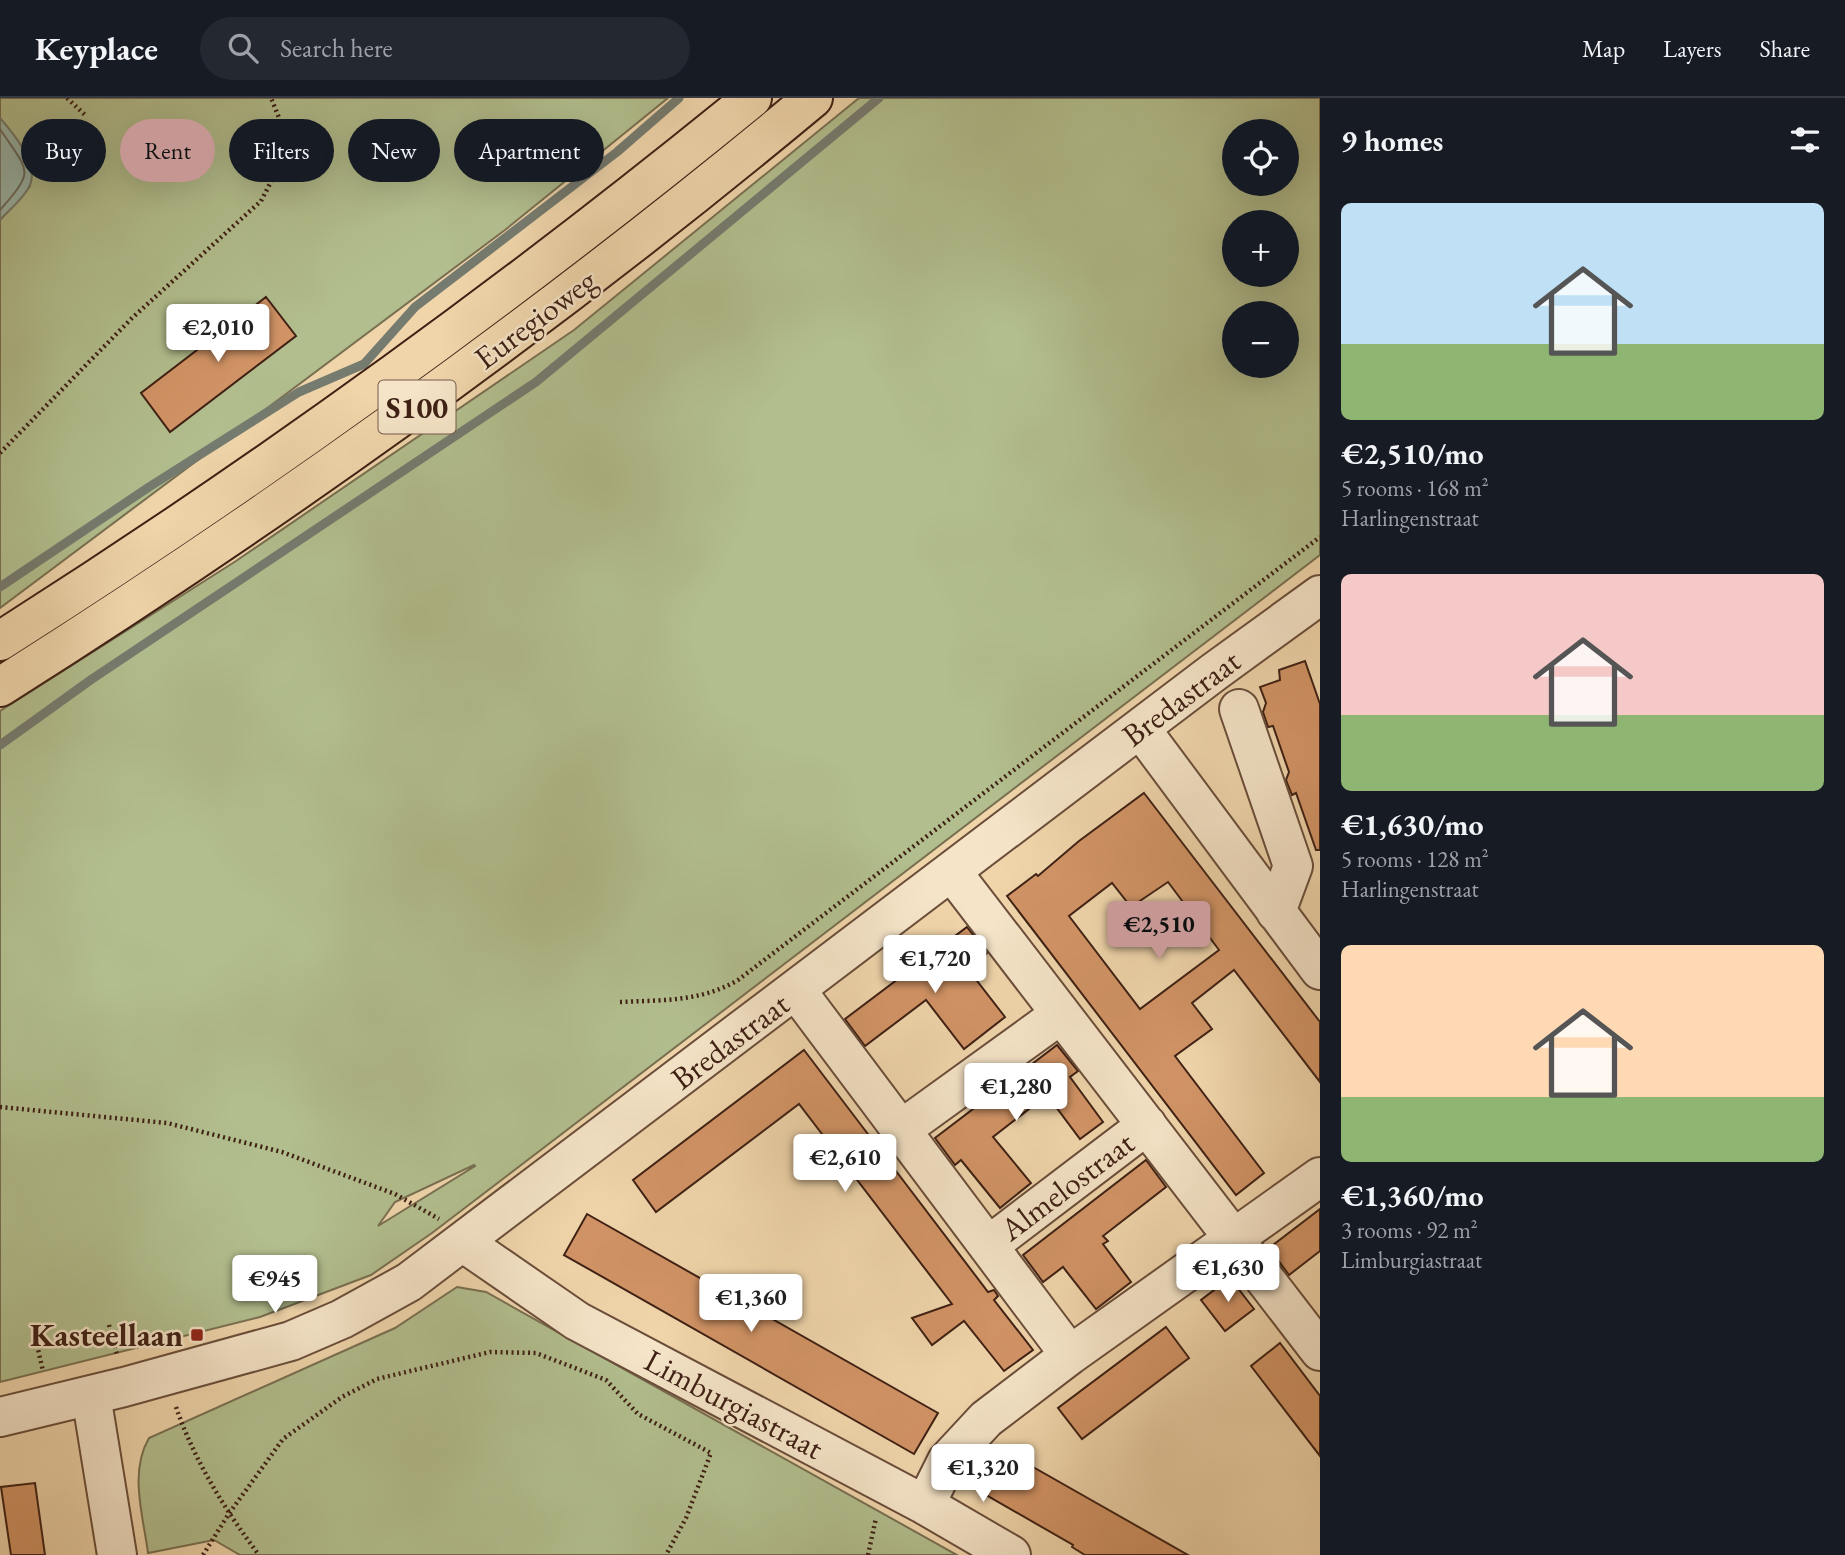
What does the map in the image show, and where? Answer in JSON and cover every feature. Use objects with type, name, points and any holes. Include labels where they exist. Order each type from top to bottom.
[{"type":"main road","name":"Euregioweg","points":[[0,641],[250,476],[419,358],[636,194],[752,98]]},
{"type":"main road","name":"Euregioweg","points":[[0,687],[270,511],[439,391],[655,227],[813,98]]},
{"type":"street","name":"Bredastraat","points":[[0,1417],[291,1341],[342,1319],[409,1283],[1140,728],[1320,595]]},
{"type":"street","points":[[1239,709],[1293,866],[1276,912]]},
{"type":"street","points":[[1140,728],[1276,912],[1316,955]]},
{"type":"street","points":[[952,872],[1236,1238],[1320,1351]]},
{"type":"street","points":[[796,990],[1070,1355]]},
{"type":"street","points":[[902,1129],[1061,1014]]},
{"type":"street","name":"Almelostraat","points":[[988,1247],[1147,1125]]},
{"type":"street","points":[[925,1505],[947,1461],[986,1419],[1070,1355],[1320,1177]]},
{"type":"street","name":"Limburgiastraat","points":[[464,1243],[577,1321],[925,1505],[1011,1555]]},
{"type":"street","points":[[91,1395],[117,1555]]},
{"type":"path","points":[[67,98],[85,115]]},
{"type":"path","points":[[0,453],[131,319],[261,201],[290,145],[271,98]]},
{"type":"path","points":[[620,1002],[695,997],[717,992],[738,980],[1320,537]]},
{"type":"path","points":[[0,1107],[167,1123],[282,1152],[409,1200],[440,1220],[464,1243]]},
{"type":"path","points":[[203,1555],[283,1438],[342,1397],[377,1379],[490,1352],[536,1353],[606,1380],[638,1414],[711,1453],[687,1518],[666,1555]]},
{"type":"path","points":[[165,1376],[183,1429],[228,1515],[259,1555]]},
{"type":"green space","points":[[0,98],[668,98],[604,150],[604,119],[454,119],[454,182],[564,182],[505,230],[0,608],[0,220],[30,186],[30,182],[106,182],[106,119],[21,119],[21,149],[0,118]]},
{"type":"green space","points":[[859,98],[1320,98],[1320,555],[432,1233],[371,1275],[260,1317],[0,1382],[0,711],[236,561],[574,330]],"holes":[[[475,1166],[378,1226],[395,1202]]]},
{"type":"green space","points":[[457,1287],[486,1292],[957,1555],[240,1555],[214,1540],[148,1553],[139,1479],[143,1451],[149,1438],[395,1328]]},
{"type":"water","points":[[0,118],[21,146],[21,182],[31,182],[23,196],[0,220]]},
{"type":"building","points":[[266,297],[296,336],[170,432],[141,393]]},
{"type":"building","points":[[1305,661],[1320,704],[1320,850],[1316,850],[1296,793],[1292,795],[1286,780],[1289,772],[1273,726],[1268,727],[1263,712],[1266,703],[1260,687],[1280,680],[1279,670]]},
{"type":"building","points":[[1144,793],[1320,1022],[1320,1082],[1234,970],[1192,1003],[1212,1029],[1175,1056],[1264,1173],[1236,1195],[1007,896],[1036,874],[1038,876],[1079,841]],"holes":[[[1168,882],[1219,950],[1140,1009],[1069,916],[1112,883],[1131,907]]]},
{"type":"building","points":[[967,927],[987,953],[971,973],[1005,1017],[964,1049],[926,1000],[865,1046],[845,1019]]},
{"type":"building","points":[[1057,1045],[1078,1071],[1070,1077],[1103,1122],[1080,1139],[1047,1095],[993,1137],[1031,1183],[1000,1208],[961,1160],[955,1165],[935,1138]]},
{"type":"building","points":[[804,1050],[988,1292],[994,1290],[998,1296],[994,1300],[1033,1350],[1004,1371],[964,1321],[932,1345],[912,1318],[952,1304],[799,1104],[656,1212],[633,1180]]},
{"type":"building","points":[[1146,1160],[1166,1187],[1103,1236],[1108,1241],[1103,1244],[1131,1282],[1096,1309],[1063,1267],[1043,1282],[1023,1255]]},
{"type":"building","points":[[1320,1209],[1320,1251],[1289,1275],[1269,1248]]},
{"type":"building","points":[[587,1214],[938,1413],[914,1454],[564,1255]]},
{"type":"building","points":[[1230,1278],[1254,1309],[1225,1331],[1201,1300]]},
{"type":"building","points":[[1166,1327],[1189,1358],[1082,1439],[1058,1408]]},
{"type":"building","points":[[1280,1343],[1320,1396],[1320,1456],[1251,1366]]},
{"type":"building","points":[[1004,1450],[1188,1555],[1085,1555],[1072,1547],[1073,1545],[981,1492]]},
{"type":"building","points":[[35,1483],[45,1555],[11,1555],[1,1487]]},
{"type":"waterway","points":[[0,587],[149,487],[299,392],[364,364],[415,307],[617,152],[679,98]]},
{"type":"waterway","points":[[0,745],[92,679],[536,382],[879,98]]},
{"type":"place","name":"Kasteellaan","points":[[197,1335]]}]
